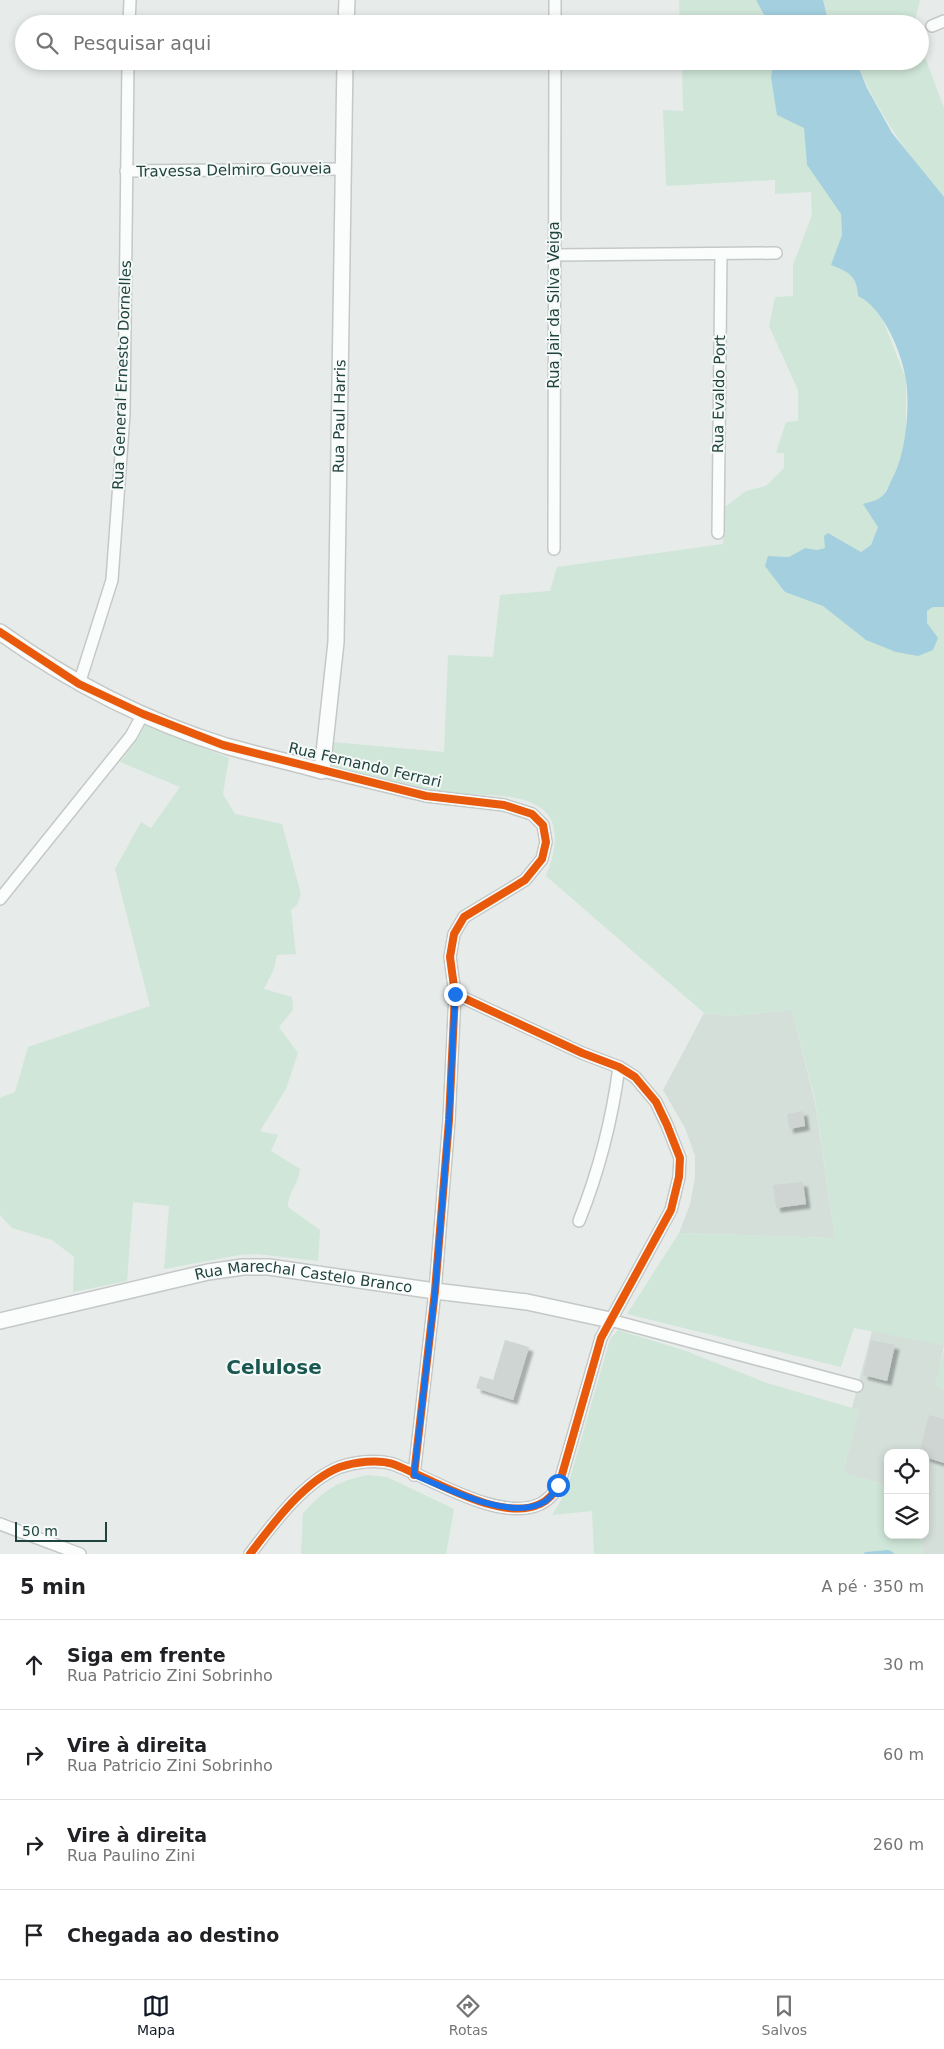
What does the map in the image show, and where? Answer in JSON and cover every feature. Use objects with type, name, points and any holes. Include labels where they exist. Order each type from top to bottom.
[{"type":"street","points":[[129,15],[130,0]]},
{"type":"street","points":[[346,15],[347,0]]},
{"type":"street","points":[[555,0],[555,15]]},
{"type":"street","points":[[932,26],[944,22]]},
{"type":"street","name":"Rua General Ernesto Dornelles","points":[[79,684],[112,580],[124,414],[128,70]]},
{"type":"street","name":"Rua Paul Harris","points":[[322,770],[336,642],[345,70]]},
{"type":"street","name":"Rua Jair da Silva Veiga","points":[[554,549],[555,70]]},
{"type":"street","name":"Travessa Delmiro Gouveia","points":[[126,171],[342,169]]},
{"type":"street","points":[[555,255],[776,252]]},
{"type":"street","name":"Rua Evaldo Port","points":[[718,533],[720,254]]},
{"type":"street","name":"Rua Fernando Ferrari","points":[[0,632],[79,684],[142,714],[226,746],[426,796],[504,805],[532,814],[543,825],[546,842],[542,859],[525,880],[464,916],[454,934],[450,957],[455,994],[449,1120],[435,1292],[414,1475]]},
{"type":"street","points":[[0,899],[131,736],[142,714]]},
{"type":"street","points":[[250,1554],[291,1504],[324,1476],[340,1467],[374,1461],[392,1464],[474,1500],[514,1508],[530,1508],[542,1504],[551,1496],[558,1485],[601,1338],[671,1210],[679,1177],[680,1158],[656,1102],[634,1077],[619,1067],[582,1053],[455,994]]},
{"type":"street","points":[[579,1221],[595,1182],[603,1154],[619,1067]]},
{"type":"street","name":"Rua Marechal Castelo Branco","points":[[0,1321],[208,1272],[243,1267],[269,1267],[435,1292],[527,1302],[610,1320]]},
{"type":"street","points":[[610,1320],[856,1386]]},
{"type":"street","points":[[0,1524],[80,1554]]},
{"type":"shaded area","points":[[792,1010],[815,1102],[835,1238],[679,1233],[690,1204],[695,1178],[695,1156],[685,1128],[663,1090],[704,1013],[733,1016]]},
{"type":"shaded area","points":[[872,1331],[944,1345],[936,1386],[944,1389],[944,1554],[923,1554],[921,1539],[929,1539],[929,1449],[884,1449],[884,1484],[843,1473],[859,1410],[852,1408]]},
{"type":"green space","points":[[679,0],[756,0],[764,15],[680,15]]},
{"type":"green space","points":[[823,0],[920,0],[916,15],[827,15]]},
{"type":"green space","points":[[929,68],[944,108],[944,197],[894,133],[860,70],[929,70]]},
{"type":"green space","points":[[682,70],[772,70],[771,77],[804,128],[807,165],[841,214],[842,235],[832,265],[843,270],[854,279],[858,296],[869,301],[881,315],[906,379],[906,441],[896,473],[882,497],[878,527],[871,545],[861,552],[828,533],[826,548],[817,550],[805,548],[789,557],[768,556],[785,592],[823,606],[866,640],[927,623],[927,611],[933,607],[944,607],[944,1345],[854,1328],[841,1367],[627,1314],[679,1233],[835,1238],[815,1099],[792,1010],[733,1016],[704,1013],[546,876],[555,844],[552,822],[540,807],[522,799],[425,791],[328,768],[332,742],[444,752],[448,655],[493,657],[500,595],[550,591],[557,567],[723,544],[725,507],[746,491],[766,486],[784,468],[784,453],[776,453],[786,422],[798,421],[798,390],[769,326],[775,297],[793,296],[793,265],[812,215],[811,192],[775,194],[775,180],[666,186],[663,110],[683,111]]},
{"type":"green space","points":[[145,725],[229,758],[223,794],[235,814],[282,824],[301,894],[297,905],[291,910],[296,954],[277,955],[274,969],[264,989],[292,997],[293,1010],[279,1027],[298,1053],[286,1089],[260,1131],[278,1135],[271,1151],[300,1169],[288,1202],[288,1207],[320,1230],[318,1261],[257,1254],[239,1255],[164,1269],[169,1206],[133,1202],[127,1281],[73,1292],[74,1257],[52,1240],[12,1228],[0,1215],[0,1098],[15,1092],[28,1047],[150,1006],[115,869],[141,822],[151,828],[180,787],[120,762],[137,740]]},
{"type":"green space","points":[[618,1330],[686,1351],[767,1383],[859,1410],[843,1473],[884,1484],[884,1539],[921,1539],[923,1554],[594,1554],[592,1511],[552,1515],[566,1492],[610,1339]]},
{"type":"green space","points":[[944,1349],[944,1389],[935,1386]]},
{"type":"green space","points":[[367,1475],[387,1477],[454,1509],[446,1554],[301,1554],[303,1513],[325,1492],[339,1484]]},
{"type":"water","points":[[756,0],[823,0],[827,15],[764,15]]},
{"type":"water","points":[[772,70],[860,70],[867,88],[892,133],[944,197],[944,607],[933,607],[927,611],[927,623],[938,638],[933,650],[918,656],[896,652],[866,640],[823,606],[785,592],[765,566],[768,556],[789,557],[805,548],[817,550],[825,548],[824,536],[828,533],[861,552],[871,545],[878,527],[863,504],[883,496],[887,489],[900,459],[907,418],[906,380],[896,344],[883,320],[867,302],[858,296],[854,279],[843,270],[831,265],[842,235],[841,214],[807,165],[804,128],[777,115],[771,77]]},
{"type":"building","points":[[803,1111],[805,1126],[789,1129],[787,1114]]},
{"type":"building","points":[[803,1182],[806,1204],[776,1208],[773,1185]]},
{"type":"building","points":[[505,1340],[529,1347],[513,1400],[476,1388],[480,1376],[493,1380]]},
{"type":"building","points":[[871,1340],[895,1345],[887,1381],[863,1375]]},
{"type":"building","points":[[929,1415],[944,1419],[944,1463],[929,1458],[929,1449],[920,1449]]},
{"type":"waterway","points":[[866,1554],[888,1552],[892,1554]]},
{"type":"cycle path","points":[[0,632],[79,684],[143,714],[223,745],[426,796],[504,805],[532,814],[543,825],[546,842],[542,859],[525,880],[464,917],[454,934],[450,957],[455,994],[449,1120],[435,1291],[414,1475]]},
{"type":"cycle path","points":[[250,1554],[279,1517],[314,1482],[340,1467],[352,1464],[373,1461],[387,1462],[466,1496],[506,1508],[524,1508],[540,1504],[546,1500],[559,1485],[601,1338],[671,1210],[679,1177],[680,1158],[656,1102],[635,1077],[619,1067],[582,1053],[455,994]]},
{"type":"district","name":"Celulose","points":[[274,1367]]},
{"type":"route","points":[[455,994],[449,1120],[438,1235],[435,1292],[414,1475],[474,1500],[514,1508],[530,1508],[542,1504],[551,1496],[558,1485]]}]
